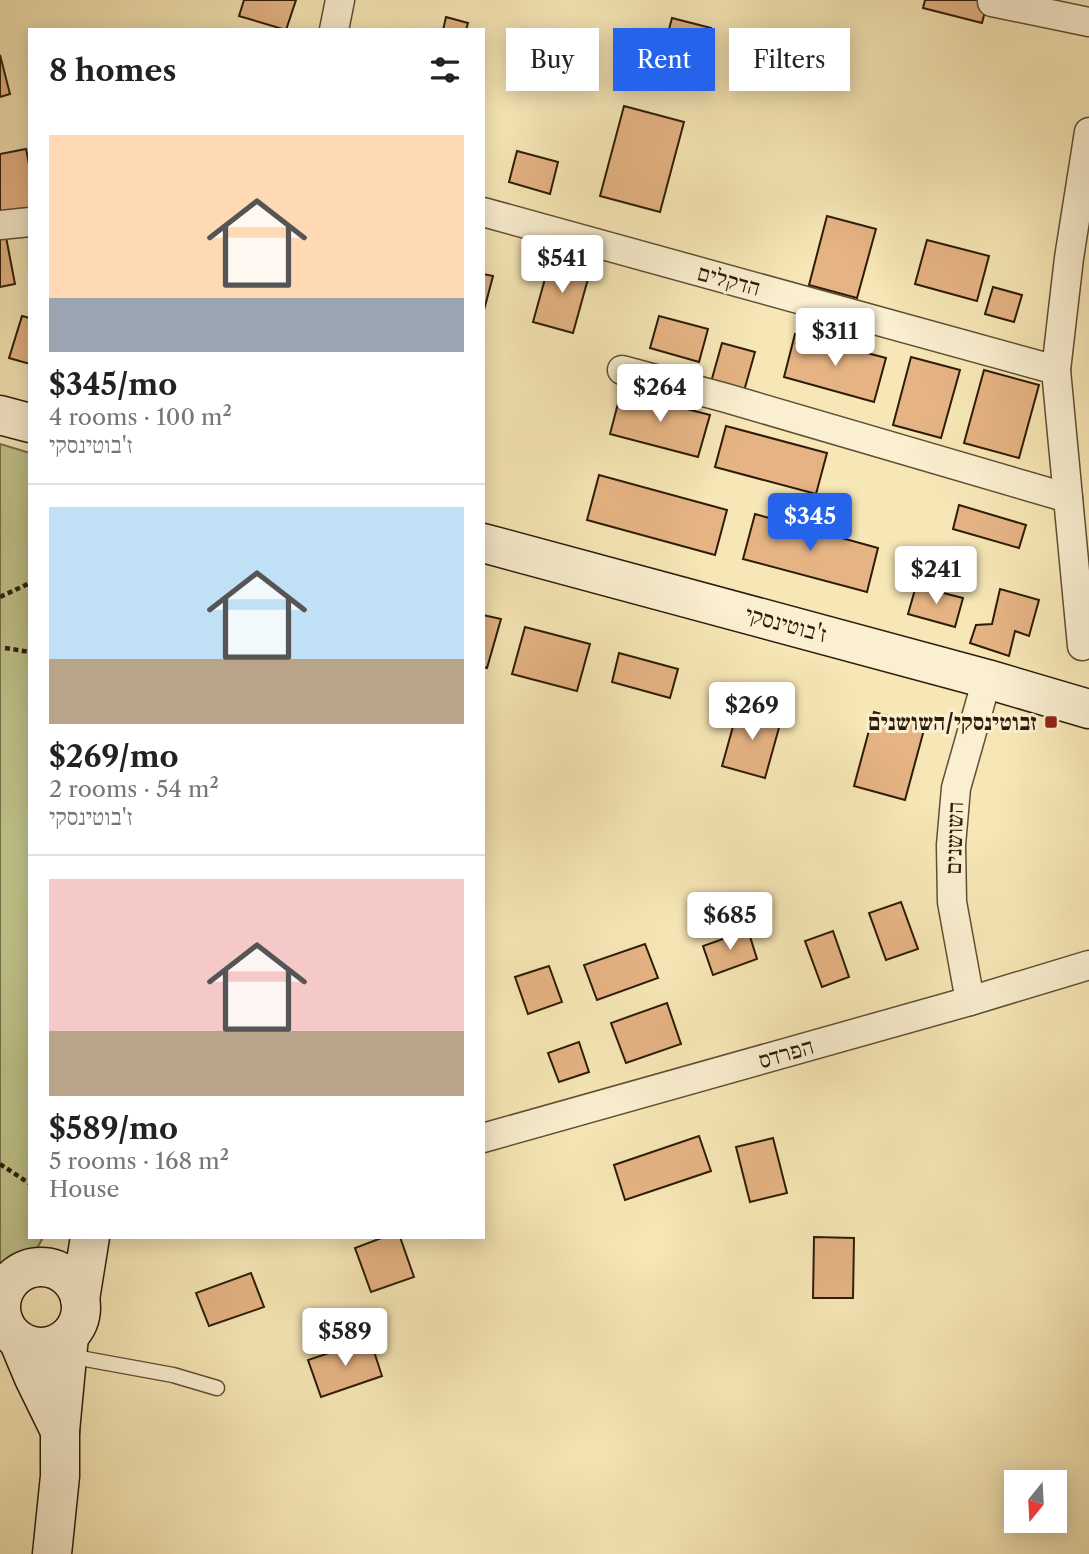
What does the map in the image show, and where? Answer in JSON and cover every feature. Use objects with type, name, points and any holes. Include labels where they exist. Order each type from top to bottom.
[{"type":"street","points":[[334,28],[340,0]]},
{"type":"street","points":[[992,2],[1089,22]]},
{"type":"street","points":[[1082,646],[1056,370],[1079,261],[1089,132]]},
{"type":"street","name":"הדקלים","points":[[485,213],[1056,370]]},
{"type":"street","points":[[0,225],[28,222]]},
{"type":"street","points":[[622,370],[1068,498]]},
{"type":"street","points":[[0,415],[28,422]]},
{"type":"street","name":"ז'בוטינסקי","points":[[485,543],[987,678],[1089,709]]},
{"type":"street","name":"השושנים","points":[[970,1001],[952,902],[951,845],[956,788],[987,678]]},
{"type":"street","name":"הפרדס","points":[[485,1137],[1089,965]]},
{"type":"street","points":[[60,1431],[8,1329],[3,1317],[2,1302],[6,1288],[18,1275],[64,1239]]},
{"type":"street","points":[[52,1554],[68,1346],[79,1319],[90,1239]]},
{"type":"street","points":[[18,1275],[56,1270],[71,1281],[80,1299]]},
{"type":"street","points":[[8,1329],[35,1346],[62,1341],[68,1346]]},
{"type":"lane","points":[[68,1346],[217,1388]]},
{"type":"path","points":[[0,597],[28,584]]},
{"type":"path","points":[[5,648],[28,652]]},
{"type":"path","points":[[0,1164],[28,1183]]},
{"type":"green space","points":[[0,444],[28,452],[28,1239],[42,1239],[26,1262],[0,1274]]},
{"type":"building","points":[[244,0],[296,0],[287,28],[239,16]]},
{"type":"building","points":[[925,0],[988,0],[982,23],[923,8]]},
{"type":"building","points":[[446,17],[468,23],[467,28],[443,28]]},
{"type":"building","points":[[672,18],[711,28],[669,28]]},
{"type":"building","points":[[0,55],[10,94],[0,97]]},
{"type":"building","points":[[624,106],[684,122],[660,212],[600,196]]},
{"type":"building","points":[[26,149],[28,211],[0,217],[0,154]]},
{"type":"building","points":[[517,151],[558,162],[550,194],[509,182]]},
{"type":"building","points":[[827,216],[876,229],[857,298],[809,285]]},
{"type":"building","points":[[6,237],[15,284],[0,287],[0,238]]},
{"type":"building","points":[[927,240],[989,256],[977,301],[915,284]]},
{"type":"building","points":[[551,257],[591,268],[573,333],[533,322]]},
{"type":"building","points":[[485,274],[493,276],[485,306]]},
{"type":"building","points":[[993,287],[1022,295],[1014,322],[985,314]]},
{"type":"building","points":[[22,316],[28,318],[28,363],[9,358]]},
{"type":"building","points":[[659,316],[708,329],[699,362],[650,348]]},
{"type":"building","points":[[795,334],[886,358],[874,402],[784,377]]},
{"type":"building","points":[[722,343],[755,352],[744,391],[711,382]]},
{"type":"building","points":[[911,357],[960,370],[941,438],[893,425]]},
{"type":"building","points":[[984,370],[1039,385],[1019,458],[964,443]]},
{"type":"building","points":[[621,392],[710,415],[698,457],[610,434]]},
{"type":"building","points":[[726,426],[827,453],[816,494],[715,467]]},
{"type":"building","points":[[599,475],[727,510],[715,555],[587,520]]},
{"type":"building","points":[[959,505],[1026,525],[1019,548],[953,529]]},
{"type":"building","points":[[755,514],[878,548],[867,592],[743,559]]},
{"type":"building","points":[[916,586],[963,598],[955,627],[908,614]]},
{"type":"building","points":[[1000,589],[1039,600],[1029,636],[1015,631],[1009,656],[970,643],[976,625],[992,624]]},
{"type":"building","points":[[485,615],[501,619],[485,668]]},
{"type":"building","points":[[525,627],[590,644],[577,691],[512,674]]},
{"type":"building","points":[[619,653],[678,669],[670,698],[612,682]]},
{"type":"building","points":[[739,705],[782,717],[765,778],[722,766]]},
{"type":"building","points":[[874,712],[925,726],[905,800],[854,786]]},
{"type":"building","points":[[901,902],[918,949],[886,960],[869,913]]},
{"type":"building","points":[[748,930],[757,959],[713,975],[703,946]]},
{"type":"building","points":[[833,931],[849,977],[822,987],[805,941]]},
{"type":"building","points":[[645,944],[658,978],[597,1000],[584,965]]},
{"type":"building","points":[[549,966],[562,1002],[528,1014],[515,977]]},
{"type":"building","points":[[667,1003],[681,1044],[626,1063],[611,1023]]},
{"type":"building","points":[[579,1042],[589,1072],[559,1082],[548,1053]]},
{"type":"building","points":[[699,1136],[711,1171],[625,1200],[614,1165]]},
{"type":"building","points":[[773,1138],[787,1193],[750,1202],[736,1147]]},
{"type":"building","points":[[814,1237],[854,1238],[853,1298],[813,1298]]},
{"type":"building","points":[[379,1239],[401,1239],[414,1277],[371,1292],[355,1248]]},
{"type":"building","points":[[251,1273],[264,1307],[209,1326],[196,1293]]},
{"type":"building","points":[[370,1339],[382,1376],[321,1397],[308,1360]]},
{"type":"place","name":"זבוטינסקי/השושנים","points":[[1051,722]]}]
